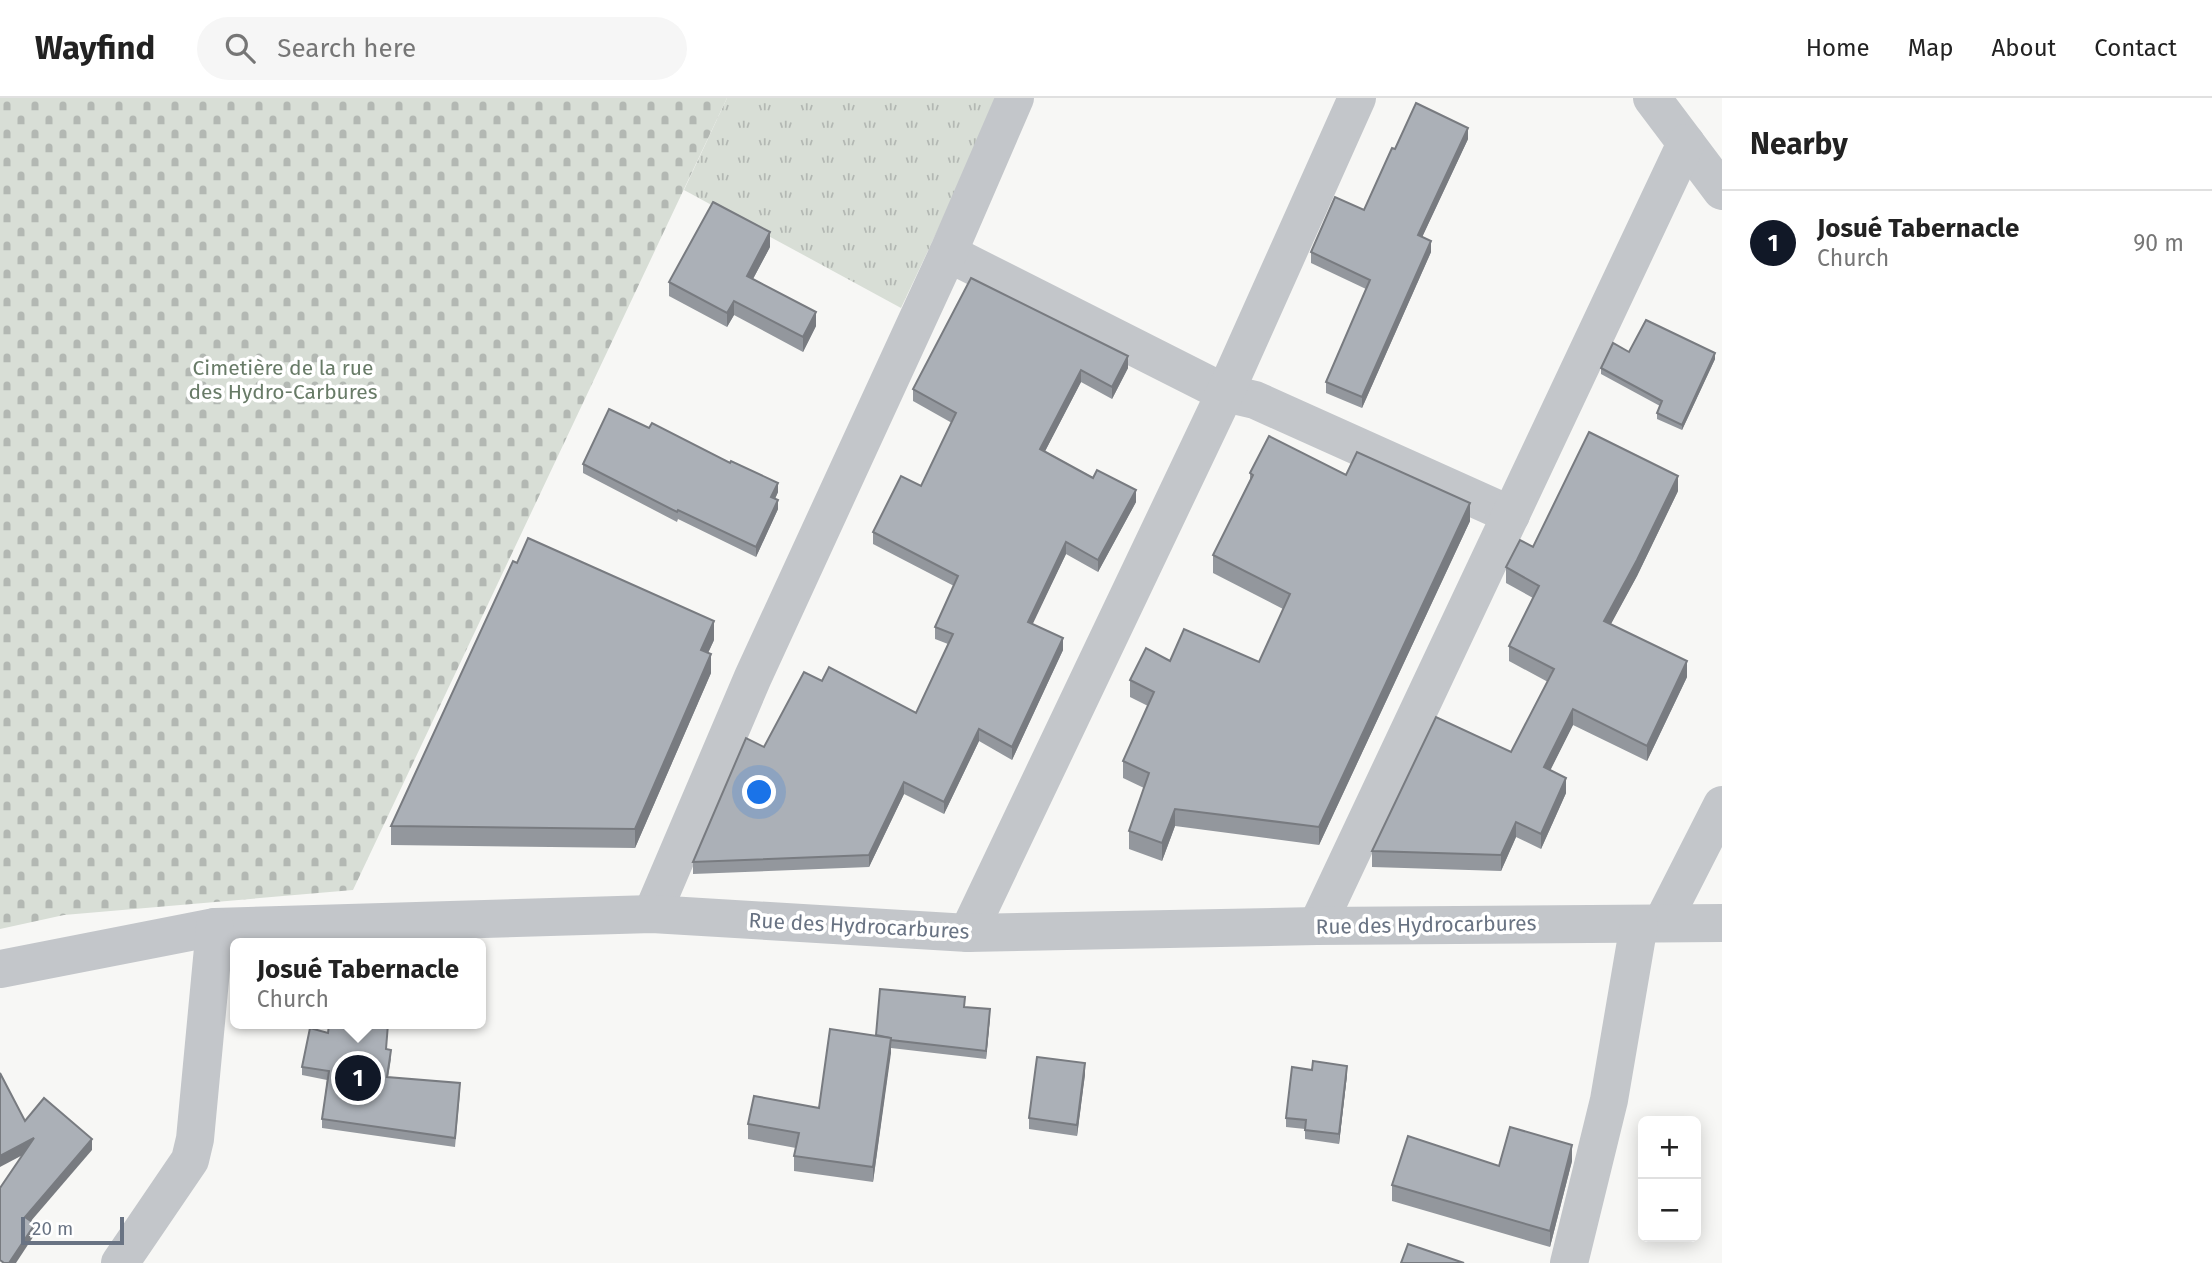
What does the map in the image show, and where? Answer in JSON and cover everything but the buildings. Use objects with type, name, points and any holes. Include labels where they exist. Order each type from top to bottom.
[{"type":"street","points":[[652,914],[753,677],[948,253],[1015,98]]},
{"type":"street","points":[[968,933],[1225,393],[1357,98]]},
{"type":"street","points":[[1652,98],[1722,191]]},
{"type":"street","points":[[1317,926],[1686,143]]},
{"type":"street","points":[[948,253],[1225,393],[1255,400],[1511,515]]},
{"type":"street","points":[[1569,1263],[1651,923],[1722,804]]},
{"type":"street","name":"Rue des Hydrocarbures","points":[[0,969],[215,927],[652,914],[968,933],[1317,926],[1722,923]]},
{"type":"street","points":[[120,1263],[190,1160],[195,1139],[215,927]]},
{"type":"green space","name":"Cimetière de la rue des Hydro-Carbures","points":[[0,98],[727,98],[353,890],[64,915],[0,929]]},
{"type":"green space","points":[[727,98],[1000,98],[901,308],[684,190]]},
{"type":"place","name":"Josué Tabernacle","points":[[358,1078]]}]
